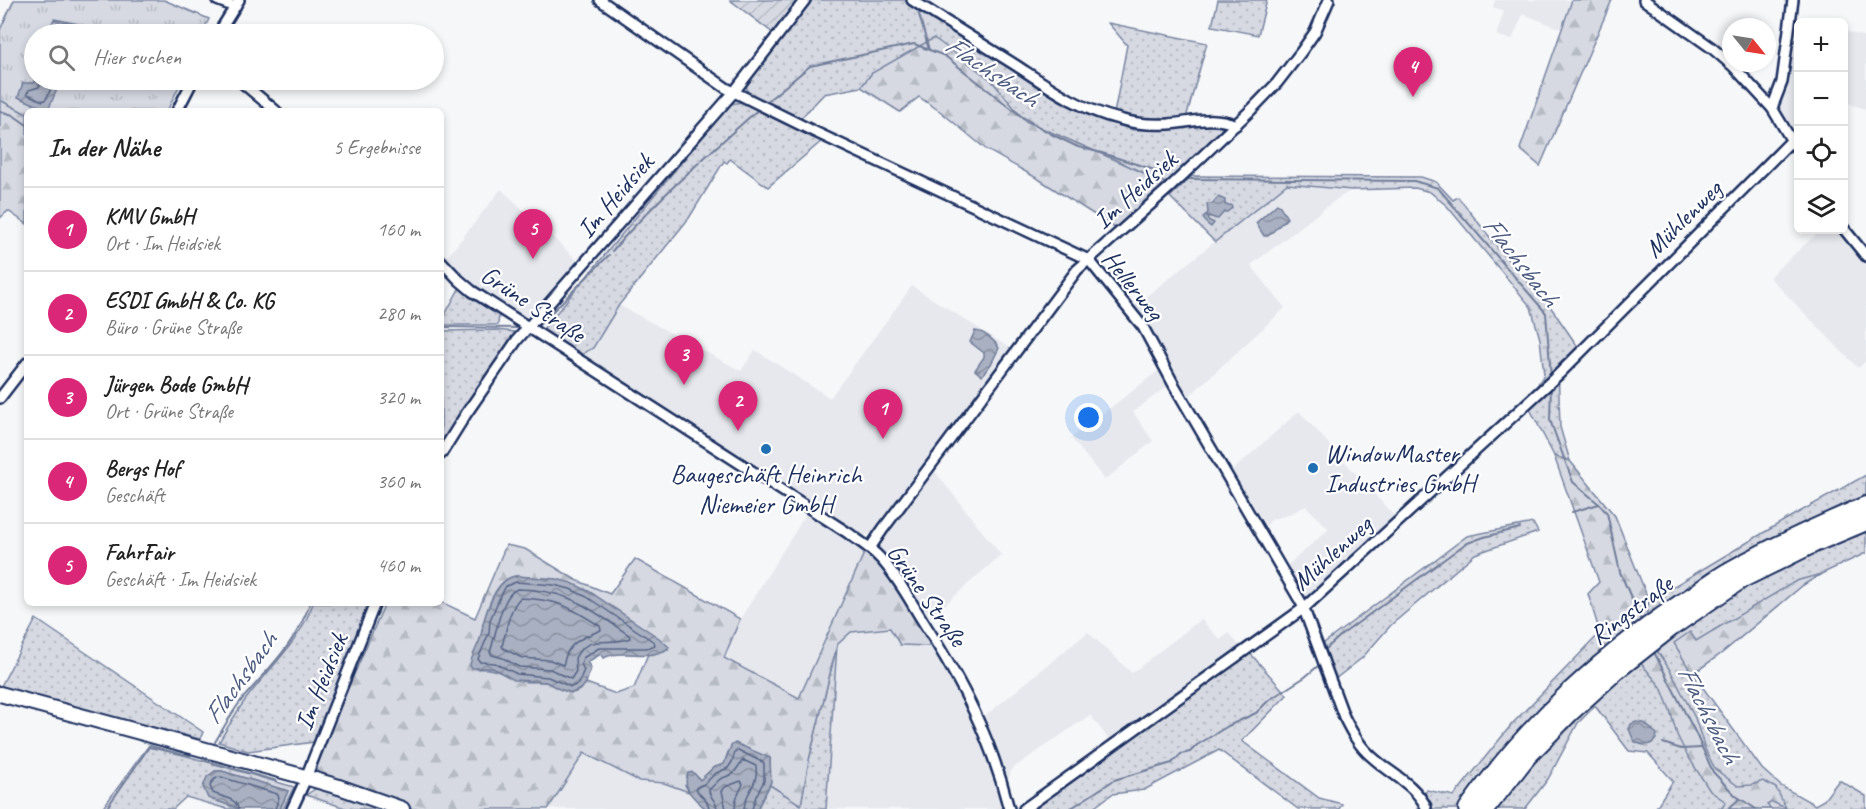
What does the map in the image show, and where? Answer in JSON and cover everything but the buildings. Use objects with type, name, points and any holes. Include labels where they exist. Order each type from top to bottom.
[{"type":"highway","name":"Ringstraße","points":[[1467,809],[1516,748],[1561,701],[1732,570],[1809,531],[1866,506]]},
{"type":"highway","name":"Ringstraße","points":[[1667,620],[1741,579],[1816,542],[1866,521]]},
{"type":"highway","name":"Ringstraße","points":[[1485,809],[1527,756],[1612,664]]},
{"type":"street","points":[[217,0],[237,4],[224,24]]},
{"type":"street","name":"Hellerweg","points":[[600,0],[734,92],[1089,260],[1143,327],[1174,385],[1304,608],[1351,731],[1371,757],[1414,789],[1426,807]]},
{"type":"street","name":"Im Heidsiek","points":[[444,449],[528,326],[734,92],[805,0]]},
{"type":"street","name":"Im Heidsiek","points":[[912,0],[1076,102],[1100,113],[1145,124],[1211,119],[1225,120],[1236,125]]},
{"type":"street","name":"Im Heidsiek","points":[[870,548],[1077,270],[1176,182],[1277,82],[1315,32],[1329,0]]},
{"type":"street","points":[[1644,0],[1712,48],[1733,66],[1772,108],[1794,145]]},
{"type":"street","points":[[1772,108],[1782,82],[1793,0]]},
{"type":"street","points":[[179,108],[188,90]]},
{"type":"street","points":[[251,90],[272,108]]},
{"type":"street","name":"Mühlenweg","points":[[1024,809],[1304,608],[1559,374],[1791,141]]},
{"type":"street","points":[[1848,234],[1866,256]]},
{"type":"street","name":"Grüne Straße","points":[[444,264],[472,291],[870,548],[898,581],[961,683],[1000,773],[1009,809]]},
{"type":"street","points":[[0,398],[24,367]]},
{"type":"street","name":"Im Heidsiek","points":[[292,809],[374,606]]},
{"type":"street","points":[[0,694],[305,777],[402,809]]},
{"type":"shaded area","points":[[1495,0],[1572,0],[1562,29],[1523,14],[1512,40],[1496,35],[1504,11],[1493,7]]},
{"type":"shaded area","points":[[1848,32],[1866,37],[1866,109],[1848,104]]},
{"type":"shaded area","points":[[1781,45],[1794,49],[1794,136],[1767,96],[1773,92]]},
{"type":"shaded area","points":[[1287,184],[1352,190],[1251,265],[1285,308],[1186,399],[1148,327],[1133,307]]},
{"type":"shaded area","points":[[501,189],[579,262],[534,313],[528,316],[521,315],[490,297],[461,277],[445,260]]},
{"type":"shaded area","points":[[1817,234],[1841,234],[1866,262],[1866,361],[1858,368],[1769,277]]},
{"type":"shaded area","points":[[912,286],[1013,350],[877,531],[864,536],[582,357],[585,352],[593,348],[619,305],[741,371],[755,350],[830,398]]},
{"type":"shaded area","points":[[1162,368],[1168,386],[1133,412],[1153,441],[1105,480],[1071,438]]},
{"type":"shaded area","points":[[1299,411],[1395,517],[1305,597],[1288,565],[1329,529],[1306,506],[1285,516],[1272,519],[1266,526],[1232,471]]},
{"type":"shaded area","points":[[933,469],[1001,555],[931,617],[879,548],[881,537]]},
{"type":"shaded area","points":[[808,511],[866,549],[799,698],[723,658],[740,619]]},
{"type":"shaded area","points":[[1201,619],[1220,640],[1229,633],[1241,648],[1111,742],[1090,715],[1012,769],[1008,780],[985,716],[1088,632],[1132,673]]},
{"type":"shaded area","points":[[890,628],[900,645],[929,646],[944,662],[963,696],[988,756],[1002,809],[826,809],[837,645],[851,632]]},
{"type":"shaded area","points":[[584,753],[639,781],[664,783],[689,792],[706,809],[548,809]]},
{"type":"green space","points":[[14,0],[164,0],[209,19],[207,24],[24,24],[24,90],[177,90],[168,108],[24,108],[24,112],[0,100],[0,30]]},
{"type":"green space","points":[[730,0],[800,0],[774,34]]},
{"type":"green space","points":[[812,0],[907,0],[1086,113],[1133,130],[1216,124],[1227,127],[1167,184],[1025,121],[991,80],[872,73],[861,87],[824,94],[801,118],[748,94],[746,86]]},
{"type":"green space","points":[[1218,0],[1267,0],[1258,35],[1212,26]]},
{"type":"green space","points":[[1572,0],[1612,0],[1540,166],[1520,149]]},
{"type":"green space","points":[[1108,23],[1207,43],[1186,118],[1132,119],[1114,114],[1127,45]]},
{"type":"green space","points":[[934,38],[991,80],[1025,121],[1167,184],[1115,228],[1040,180],[987,150],[919,97],[900,112],[861,87],[872,73]]},
{"type":"green space","points":[[0,100],[24,112],[24,222],[8,211],[0,218]]},
{"type":"green space","points":[[742,102],[823,140],[768,187],[730,159],[727,163],[724,161],[689,218],[619,305],[593,348],[585,352],[582,357],[543,329],[730,104]]},
{"type":"green space","points":[[1192,176],[1421,177],[1436,182],[1453,200],[1458,197],[1504,255],[1552,309],[1578,347],[1558,365],[1560,427],[1570,461],[1554,456],[1529,407],[1544,375],[1540,339],[1531,307],[1447,206],[1430,192],[1415,188],[1352,190],[1287,184],[1215,242],[1170,197]]},
{"type":"green space","points":[[460,287],[499,313],[498,325],[444,325],[444,316]]},
{"type":"green space","points":[[444,331],[516,332],[444,440]]},
{"type":"green space","points":[[1554,456],[1570,461],[1615,516],[1649,601],[1645,621],[1611,646],[1600,633],[1588,594],[1599,582]]},
{"type":"green space","points":[[1866,475],[1866,495],[1820,517],[1645,621],[1649,601]]},
{"type":"green space","points":[[1533,523],[1538,532],[1475,554],[1391,625],[1362,658],[1335,679],[1324,643],[1467,536]]},
{"type":"green space","points":[[1866,532],[1866,553],[1803,585],[1722,653],[1693,674],[1762,769],[1781,786],[1815,805],[1824,800],[1839,780],[1866,796],[1866,809],[1655,809],[1673,781],[1648,753],[1629,751],[1595,706],[1578,723],[1548,779],[1525,809],[1493,809],[1538,753],[1629,669],[1733,592],[1822,546]]},
{"type":"green space","points":[[506,545],[525,549],[576,580],[610,594],[635,559],[740,619],[724,658],[799,698],[866,549],[908,603],[929,637],[929,646],[900,645],[890,628],[851,632],[837,645],[809,760],[801,805],[770,785],[770,758],[728,752],[724,764],[713,768],[701,780],[698,778],[685,785],[689,792],[664,783],[639,781],[584,753],[548,809],[413,809],[321,776],[315,765],[384,606],[444,606],[444,603],[475,618]],"holes":[[[516,576],[556,579],[590,592],[668,650],[648,654],[634,688],[616,694],[586,683],[581,689],[571,693],[545,682],[524,682],[495,670],[476,669],[486,615],[491,601],[506,580]]]},
{"type":"green space","points":[[1821,574],[1803,585],[1722,653],[1692,674],[1674,643],[1690,632],[1696,641],[1796,581]]},
{"type":"green space","points":[[312,606],[370,606],[314,742],[248,751],[219,742],[250,693],[281,657],[307,618]]},
{"type":"green space","points":[[36,619],[203,732],[200,739],[0,688]]},
{"type":"green space","points":[[1600,633],[1611,646],[1479,782],[1459,809],[1417,809],[1427,790],[1454,796],[1512,724]]},
{"type":"green space","points":[[837,645],[826,809],[757,809],[770,785],[801,804],[809,760]]},
{"type":"green space","points":[[1655,648],[1670,670],[1695,718],[1705,749],[1715,769],[1738,786],[1763,781],[1776,788],[1786,808],[1772,802],[1767,805],[1771,809],[1721,809],[1726,802],[1710,791],[1686,753],[1677,735],[1661,687],[1639,661]]},
{"type":"green space","points":[[1249,652],[1287,695],[1242,741],[1319,798],[1342,804],[1339,809],[1298,809],[1219,750],[1144,790],[1112,794],[1092,809],[1035,809]]},
{"type":"green space","points":[[149,745],[294,787],[283,809],[280,809],[288,791],[222,771],[215,771],[208,798],[240,809],[227,809],[186,797],[173,809],[102,809]]},
{"type":"green space","points":[[318,787],[381,809],[348,809],[306,795]]},
{"type":"water","points":[[54,19],[78,24],[52,24]]},
{"type":"water","points":[[23,83],[24,90],[57,90],[49,108],[43,108],[18,97]]},
{"type":"water","points":[[1218,197],[1225,200],[1225,205],[1231,205],[1232,208],[1218,219],[1207,216],[1208,220],[1214,223],[1211,227],[1203,217],[1208,213],[1207,204],[1212,204]]},
{"type":"water","points":[[1277,204],[1287,218],[1268,236],[1264,236],[1256,223]]},
{"type":"water","points":[[975,331],[989,337],[999,348],[982,376],[975,370],[984,357],[984,353],[970,342]]},
{"type":"water","points":[[516,576],[556,579],[572,583],[590,592],[669,647],[655,654],[620,654],[604,658],[601,654],[587,662],[591,668],[586,683],[572,693],[546,682],[514,680],[493,668],[472,668],[470,666],[472,659],[492,600],[504,581]]},
{"type":"water","points":[[1644,723],[1657,734],[1654,742],[1646,745],[1634,741],[1629,729],[1631,724]]},
{"type":"water","points":[[735,743],[770,758],[771,782],[757,809],[706,809],[688,789],[686,779],[688,773],[693,772],[700,780],[713,768],[724,764],[731,746]]},
{"type":"water","points":[[215,771],[222,771],[288,791],[280,809],[240,809],[208,798],[203,787],[207,777]]},
{"type":"waterway","points":[[918,11],[929,50]]},
{"type":"waterway","name":"Flachsbach","points":[[765,103],[810,66],[914,44],[945,56],[1021,116],[1051,134],[1078,147],[1167,174]]},
{"type":"waterway","name":"Flachsbach","points":[[612,251],[665,195],[761,107]]},
{"type":"waterway","points":[[0,111],[13,115],[24,123]]},
{"type":"waterway","name":"Flachsbach","points":[[1187,179],[1414,181],[1438,188],[1546,313],[1551,378]]},
{"type":"waterway","name":"Flachsbach","points":[[539,325],[609,255]]},
{"type":"waterway","name":"Flachsbach","points":[[444,327],[516,328]]},
{"type":"waterway","name":"Flachsbach","points":[[1551,384],[1550,420],[1573,482],[1607,513],[1620,572],[1642,623]]},
{"type":"waterway","points":[[1572,512],[1599,504]]},
{"type":"waterway","points":[[1326,649],[1340,636],[1465,544],[1520,528]]},
{"type":"waterway","name":"Flachsbach","points":[[215,742],[240,702],[289,644],[309,606]]},
{"type":"waterway","name":"Flachsbach","points":[[1653,650],[1713,772],[1736,796],[1756,809]]},
{"type":"waterway","points":[[1070,809],[1114,780],[1172,763],[1181,754],[1190,752],[1197,745],[1228,726],[1256,713],[1269,700],[1318,666]]},
{"type":"waterway","points":[[1663,743],[1681,749],[1701,748]]},
{"type":"waterway","name":"Flachsbach","points":[[106,809],[149,747],[190,756]]},
{"type":"waterway","points":[[203,760],[277,781]]},
{"type":"waterway","points":[[1728,809],[1739,799]]},
{"type":"place","name":"Bergs Hof","points":[[1413,97]]},
{"type":"place","name":"FahrFair","points":[[533,259]]},
{"type":"place","name":"Jürgen Bode GmbH","points":[[684,385]]},
{"type":"place","name":"ESDI GmbH & Co. KG","points":[[738,431]]},
{"type":"place","name":"KMV GmbH","points":[[883,439]]},
{"type":"place","name":"Baugeschäft Heinrich Niemeier GmbH","points":[[766,449]]},
{"type":"place","name":"WindowMaster Industries GmbH","points":[[1313,468]]}]
